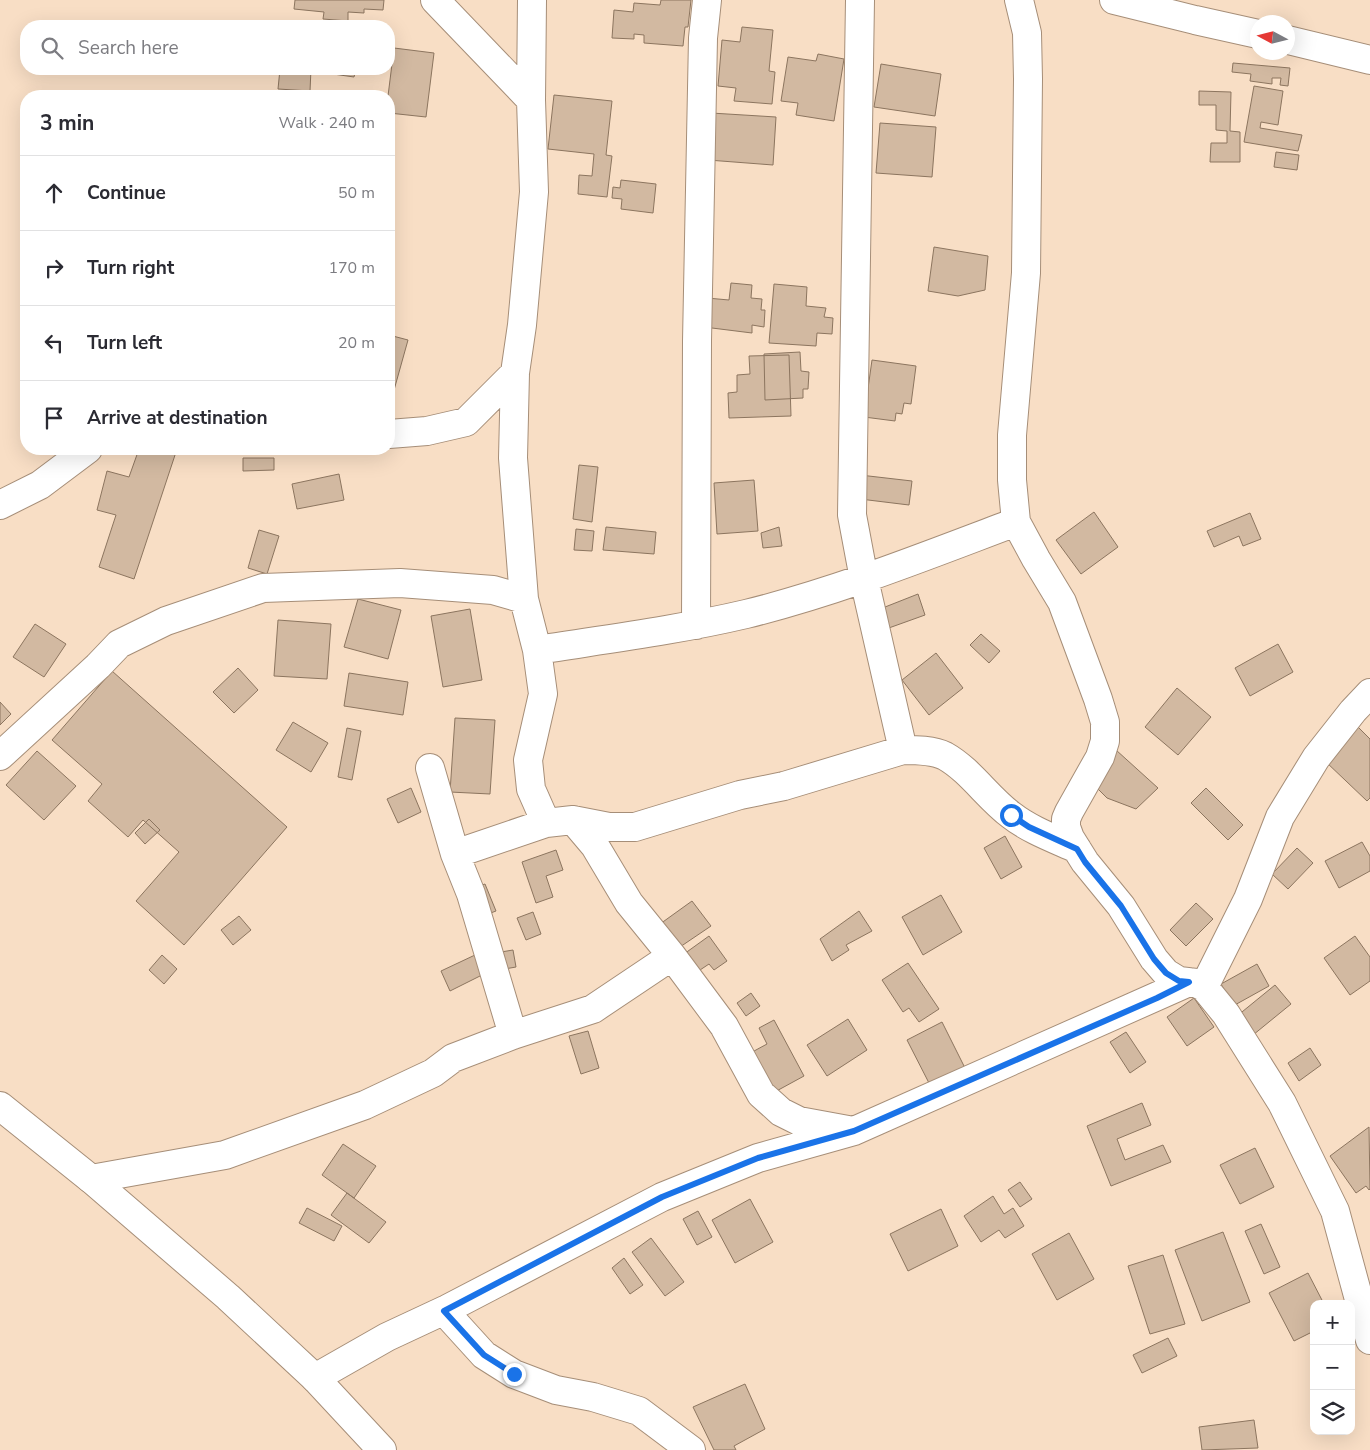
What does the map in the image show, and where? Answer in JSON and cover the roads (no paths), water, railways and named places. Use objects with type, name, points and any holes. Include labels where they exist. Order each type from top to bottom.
[{"type":"street","points":[[435,0],[531,100]]},
{"type":"street","points":[[532,0],[531,100],[534,192],[516,372],[513,458],[524,599],[537,650],[543,694],[528,760],[531,789],[546,823]]},
{"type":"street","points":[[696,625],[697,331],[703,38],[707,0]]},
{"type":"street","points":[[860,0],[852,515],[864,579],[903,750]]},
{"type":"street","points":[[1019,0],[1028,33],[1028,79],[1026,273],[1012,435],[1012,480],[1016,522],[1062,602],[1098,698],[1105,722],[1105,741],[1100,757],[1066,819],[1066,827],[1070,838],[1085,862],[1121,906],[1154,959],[1166,973],[1179,981],[1196,985],[1226,1014],[1282,1103],[1335,1211],[1370,1340]]},
{"type":"street","points":[[1114,0],[1196,10],[1250,31]]},
{"type":"street","points":[[1295,42],[1370,60]]},
{"type":"street","points":[[395,434],[427,431],[466,422],[516,372]]},
{"type":"street","points":[[0,506],[40,485],[80,455]]},
{"type":"street","points":[[537,650],[696,625],[748,613],[864,579],[1016,522]]},
{"type":"street","points":[[0,756],[98,666],[119,644],[166,621],[263,588],[400,583],[493,590],[524,599]]},
{"type":"street","points":[[315,1378],[387,1337],[444,1311],[662,1197],[758,1158],[854,1131],[1157,998],[1196,985],[1248,900],[1280,817],[1316,758],[1353,711],[1370,693]]},
{"type":"street","points":[[455,854],[546,823],[573,820],[609,827],[634,827],[740,795],[784,786],[903,750],[922,750],[944,755],[959,766],[1011,815],[1029,827],[1077,849]]},
{"type":"street","points":[[430,768],[455,854],[471,894],[513,1035]]},
{"type":"street","points":[[573,820],[594,846],[629,903],[672,956],[724,1026],[761,1094],[781,1112],[799,1121],[854,1131]]},
{"type":"street","points":[[91,1179],[225,1155],[365,1104],[433,1073],[453,1058],[513,1035],[593,1009],[672,956]]},
{"type":"street","points":[[0,1106],[91,1179],[228,1297],[315,1378],[382,1450]]},
{"type":"street","points":[[444,1311],[484,1355],[514,1374],[556,1390],[593,1397],[639,1411],[690,1450]]}]
